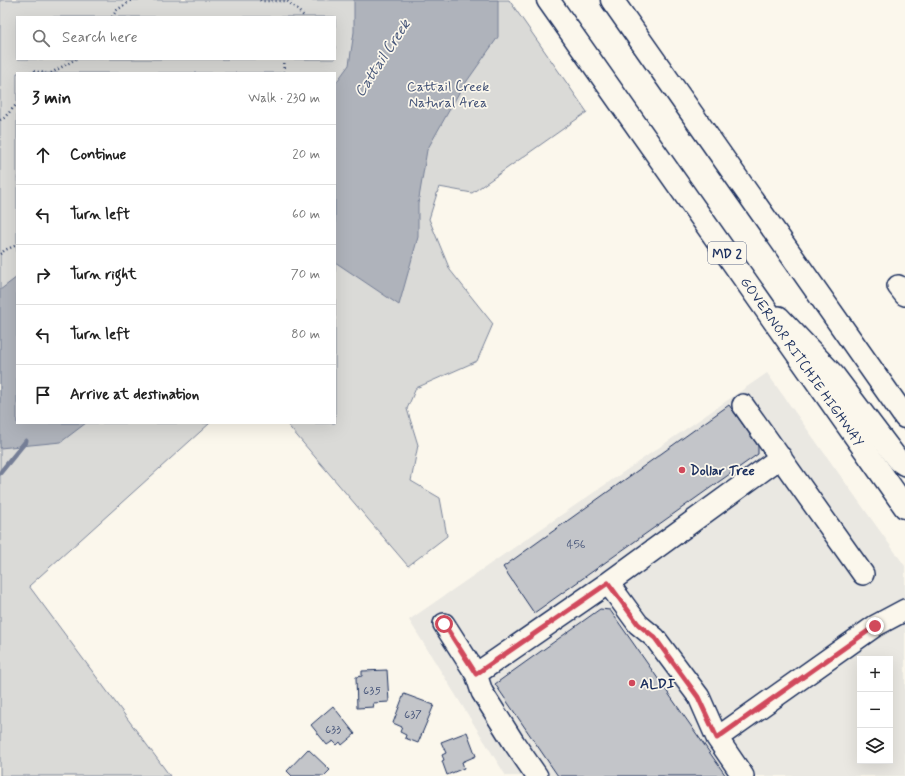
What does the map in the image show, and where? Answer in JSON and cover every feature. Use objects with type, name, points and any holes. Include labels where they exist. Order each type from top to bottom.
[{"type":"highway","name":"GOVERNOR RITCHIE HIGHWAY","points":[[548,0],[905,507]]},
{"type":"highway","points":[[612,0],[905,417]]},
{"type":"lane","points":[[747,283],[834,375],[899,461],[905,465]]},
{"type":"lane","points":[[743,404],[863,574]]},
{"type":"lane","points":[[476,674],[608,583],[781,457]]},
{"type":"lane","points":[[608,583],[638,624],[655,638],[698,697],[717,738],[743,776]]},
{"type":"lane","points":[[875,626],[905,593]]},
{"type":"lane","points":[[717,738],[875,626],[905,610]]},
{"type":"lane","points":[[444,624],[476,674],[482,692],[537,776]]},
{"type":"path","points":[[113,16],[117,10],[132,0]]},
{"type":"path","points":[[260,0],[287,1],[304,16]]},
{"type":"path","points":[[53,72],[74,60]]},
{"type":"path","points":[[283,60],[284,72]]},
{"type":"path","points":[[0,120],[4,118],[16,105]]},
{"type":"path","points":[[0,254],[16,244]]},
{"type":"shaded area","points":[[767,373],[905,566],[905,776],[506,776],[409,620]]},
{"type":"green space","name":"Cattail Creek Natural Area","points":[[0,0],[509,0],[587,112],[472,193],[439,187],[429,219],[450,270],[493,324],[477,361],[416,388],[407,409],[418,445],[411,481],[440,498],[447,536],[408,566],[287,424],[336,424],[336,72],[16,72],[16,424],[209,424],[29,586],[170,776],[0,776]]},
{"type":"water","points":[[354,0],[498,0],[498,37],[460,91],[427,150],[418,204],[418,237],[399,305],[336,263],[336,83],[349,65],[354,32]]},
{"type":"water","points":[[16,278],[16,424],[85,424],[61,442],[0,448],[0,290]]},
{"type":"building","points":[[729,405],[758,446],[758,454],[534,613],[503,567]]},
{"type":"building","points":[[600,609],[610,610],[726,776],[558,776],[495,684]]},
{"type":"building","points":[[387,670],[389,702],[373,703],[374,707],[357,708],[356,677],[362,676],[362,671]]},
{"type":"building","points":[[404,694],[434,705],[418,743],[405,738],[406,735],[400,732],[402,727],[393,723]]},
{"type":"building","points":[[333,706],[355,734],[342,745],[340,742],[337,745],[333,741],[327,745],[311,725]]},
{"type":"building","points":[[467,732],[476,756],[462,762],[464,768],[447,775],[442,761],[444,760],[442,755],[446,753],[441,742]]},
{"type":"building","points":[[308,749],[330,770],[324,776],[292,776],[287,771]]},
{"type":"waterway","name":"Cattail Creek","points":[[0,473],[26,441]]},
{"type":"place","name":"Dollar Tree","points":[[682,470]]},
{"type":"place","name":"ALDI","points":[[632,683]]},
{"type":"route","points":[[444,624],[476,674],[608,583],[638,624],[655,638],[698,697],[717,738],[875,626]]}]
